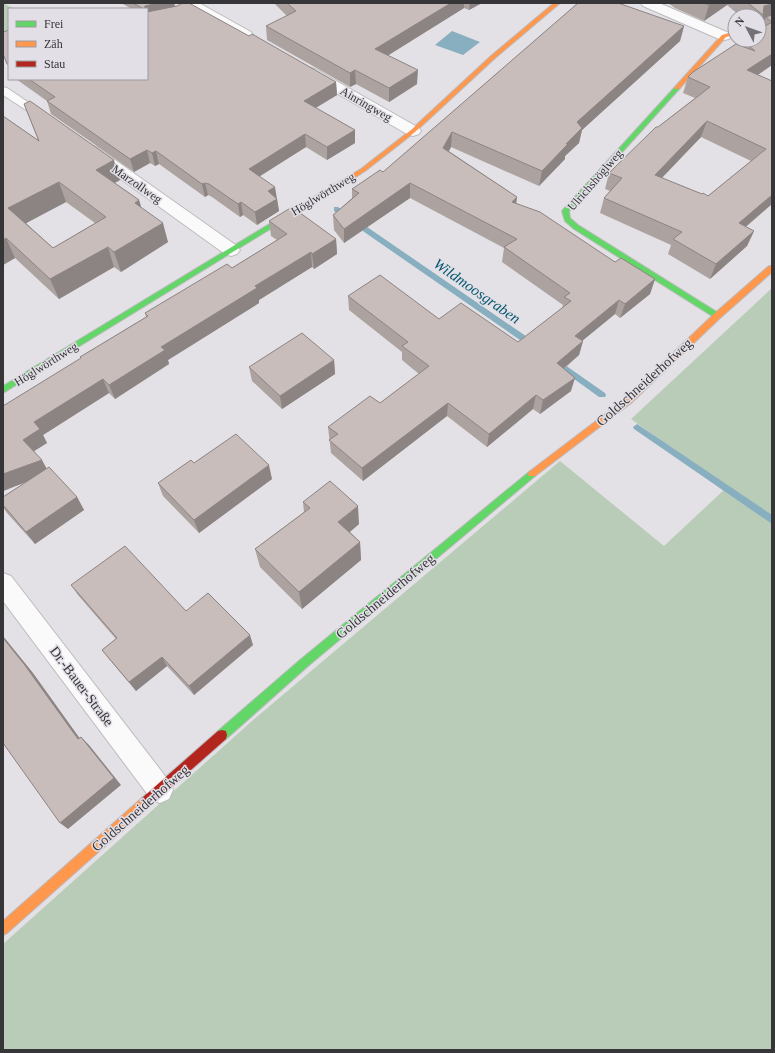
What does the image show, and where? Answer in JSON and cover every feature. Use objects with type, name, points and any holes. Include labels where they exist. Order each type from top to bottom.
[{"type":"street","name":"Höglwörthweg","points":[[3,390],[363,170],[413,130],[493,57],[557,3]]},
{"type":"street","points":[[648,3],[727,34]]},
{"type":"street","points":[[193,6],[258,42]]},
{"type":"street","name":"Ulrichshöglweg","points":[[717,316],[576,227],[567,219],[565,211],[727,38]]},
{"type":"street","name":"Ainringweg","points":[[298,65],[413,130]]},
{"type":"street","name":"Marzollweg","points":[[79,142],[231,250]]},
{"type":"street","name":"Goldschneiderhofweg","points":[[3,929],[304,663],[517,486],[628,401],[717,316],[772,268]]},
{"type":"street","name":"Dr.-Bauer-Straße","points":[[3,583],[160,790]]},
{"type":"lane","points":[[3,90],[47,120]]},
{"type":"green space","points":[[3,3],[13,8],[8,8],[8,43],[3,45]]},
{"type":"green space","points":[[772,288],[772,1050],[3,1050],[3,944],[252,721],[560,461],[664,546],[726,488],[631,419]]},
{"type":"water","points":[[452,31],[480,42],[463,55],[435,45]]},
{"type":"building","points":[[133,3],[158,3],[145,6],[144,8]]},
{"type":"building","points":[[183,3],[189,3],[249,36],[252,34],[336,82],[304,101],[355,130],[327,147],[305,134],[249,169],[275,187],[268,191],[277,199],[255,212],[241,202],[238,204],[209,184],[202,184],[156,151],[152,153],[147,150],[130,159],[47,101],[55,97],[30,80],[148,80],[148,12],[177,6]]},
{"type":"building","points":[[287,3],[451,3],[375,49],[418,70],[389,88],[355,70],[350,73],[266,26],[296,11]]},
{"type":"building","points":[[578,3],[618,3],[684,26],[577,122],[582,128],[542,171],[452,132],[443,148],[517,197],[512,202],[540,212],[615,262],[621,258],[655,279],[625,304],[619,300],[575,336],[583,341],[557,363],[575,378],[543,400],[536,395],[489,434],[448,403],[362,468],[329,440],[338,434],[328,427],[370,396],[380,403],[429,366],[402,346],[408,342],[348,296],[380,275],[439,319],[461,303],[518,342],[571,301],[564,297],[570,293],[504,247],[517,239],[410,183],[344,229],[333,215],[359,193],[352,189],[380,170],[383,172]]},
{"type":"building","points":[[748,3],[772,3],[764,6],[764,8],[754,8]]},
{"type":"building","points":[[772,15],[772,22],[767,18],[767,17]]},
{"type":"building","points":[[772,22],[772,54],[747,70],[772,81],[772,195],[739,223],[754,231],[716,264],[673,239],[682,232],[604,198],[622,178],[609,173],[656,127],[710,87],[688,77],[693,72],[730,48],[747,48],[755,51],[751,48],[767,48],[767,25]],"holes":[[[707,121],[766,149],[708,196],[655,175]]]},
{"type":"building","points":[[8,30],[8,64],[3,54],[3,32]]},
{"type":"building","points":[[30,101],[114,160],[96,170],[139,200],[135,203],[163,223],[114,252],[108,247],[50,279],[6,238],[3,240],[3,116],[39,141],[24,104]],"holes":[[[59,182],[106,217],[53,248],[8,208]]]},
{"type":"building","points":[[292,207],[336,239],[312,254],[311,252],[255,286],[257,288],[161,347],[165,350],[109,385],[103,379],[34,422],[40,429],[23,440],[42,460],[3,474],[3,406],[148,316],[145,313],[227,264],[232,268],[287,234],[269,221]]},
{"type":"building","points":[[302,333],[334,360],[280,396],[249,367]]},
{"type":"building","points":[[236,434],[269,465],[194,520],[158,483],[191,460],[194,463]]},
{"type":"building","points":[[49,467],[77,497],[26,532],[3,505],[3,497]]},
{"type":"building","points":[[330,481],[358,506],[338,522],[360,542],[299,592],[255,549],[310,508],[303,502]]},
{"type":"building","points":[[125,546],[186,611],[208,593],[250,635],[189,686],[162,657],[129,682],[102,650],[117,638],[71,585]]},
{"type":"building","points":[[3,638],[24,664],[78,739],[81,737],[114,778],[60,823],[3,743]]},
{"type":"waterway","name":"Wildmoosgraben","points":[[336,209],[533,345]]},
{"type":"waterway","name":"Wildmoosgraben","points":[[555,361],[602,395]]},
{"type":"waterway","name":"Wildmoosgraben","points":[[637,427],[772,520]]},
{"type":"traffic: fast","points":[[677,88],[565,211],[567,219],[576,227],[717,316]]},
{"type":"traffic: fast","points":[[3,390],[329,191]]},
{"type":"traffic: fast","points":[[222,735],[304,663],[532,474]]},
{"type":"traffic: slow","points":[[329,191],[363,170],[413,131],[493,57],[557,3]]},
{"type":"traffic: slow","points":[[677,88],[724,36],[727,35]]},
{"type":"traffic: slow","points":[[532,474],[628,401],[717,316],[772,268]]},
{"type":"traffic: slow","points":[[3,929],[146,802]]},
{"type":"traffic: jam","points":[[146,802],[222,735]]}]
